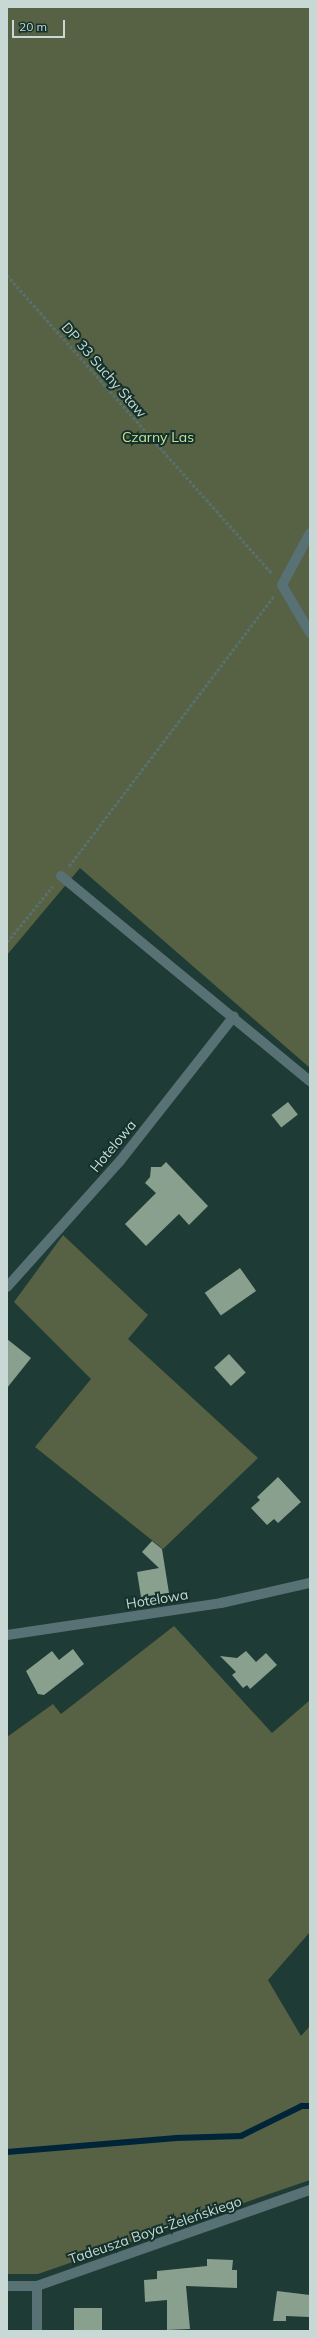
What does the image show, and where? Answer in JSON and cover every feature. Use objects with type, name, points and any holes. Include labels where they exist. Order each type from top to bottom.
[{"type":"street","points":[[310,533],[282,585],[310,633]]},
{"type":"street","points":[[62,876],[234,1016],[310,1081]]},
{"type":"street","name":"Hotelowa","points":[[7,1287],[120,1161],[234,1016]]},
{"type":"street","name":"Hotelowa","points":[[7,1635],[221,1603],[310,1583]]},
{"type":"street","name":"Tadeusza Boya-Żeleńskiego","points":[[7,2286],[37,2286],[310,2190]]},
{"type":"street","points":[[37,2286],[37,2331]]},
{"type":"path","name":"DP 33 Suchy Staw","points":[[7,275],[282,585]]},
{"type":"path","points":[[7,942],[62,876],[282,585]]},
{"type":"green space","name":"Czarny Las","points":[[7,7],[310,7],[310,1068],[80,868],[7,955]]},
{"type":"green space","points":[[63,1235],[148,1315],[128,1339],[258,1458],[163,1549],[35,1447],[91,1379],[14,1302]]},
{"type":"green space","points":[[174,1626],[272,1733],[310,1700],[310,1932],[268,1980],[301,2036],[310,2026],[310,2180],[38,2274],[7,2274],[7,1737],[53,1704],[61,1714]]},
{"type":"building","points":[[288,1102],[298,1115],[281,1128],[271,1115]]},
{"type":"building","points":[[166,1162],[208,1206],[189,1225],[179,1214],[146,1246],[125,1224],[156,1193],[145,1183],[150,1177],[151,1167],[161,1167]]},
{"type":"building","points":[[240,1268],[256,1291],[221,1316],[205,1293]]},
{"type":"building","points":[[7,1339],[31,1358],[7,1388]]},
{"type":"building","points":[[229,1354],[246,1373],[231,1386],[214,1367]]},
{"type":"building","points":[[278,1477],[301,1502],[278,1523],[274,1519],[267,1525],[251,1508],[260,1500],[257,1497]]},
{"type":"building","points":[[152,1541],[162,1549],[169,1593],[141,1597],[137,1572],[159,1568],[142,1552]]},
{"type":"building","points":[[73,1649],[84,1664],[44,1695],[38,1694],[26,1671],[52,1651],[59,1660]]},
{"type":"building","points":[[246,1651],[256,1662],[266,1653],[277,1665],[250,1689],[247,1685],[243,1688],[232,1675],[236,1672],[220,1656],[237,1658]]},
{"type":"building","points":[[207,2259],[233,2260],[232,2270],[237,2270],[237,2288],[186,2286],[190,2329],[167,2330],[167,2300],[145,2302],[144,2280],[157,2279],[157,2271],[207,2266]]},
{"type":"building","points":[[277,2291],[310,2295],[309,2317],[286,2316],[286,2321],[273,2321]]},
{"type":"building","points":[[74,2308],[102,2308],[102,2331],[74,2331]]},
{"type":"waterway","points":[[7,2152],[176,2138],[241,2136],[302,2106],[310,2106]]}]
